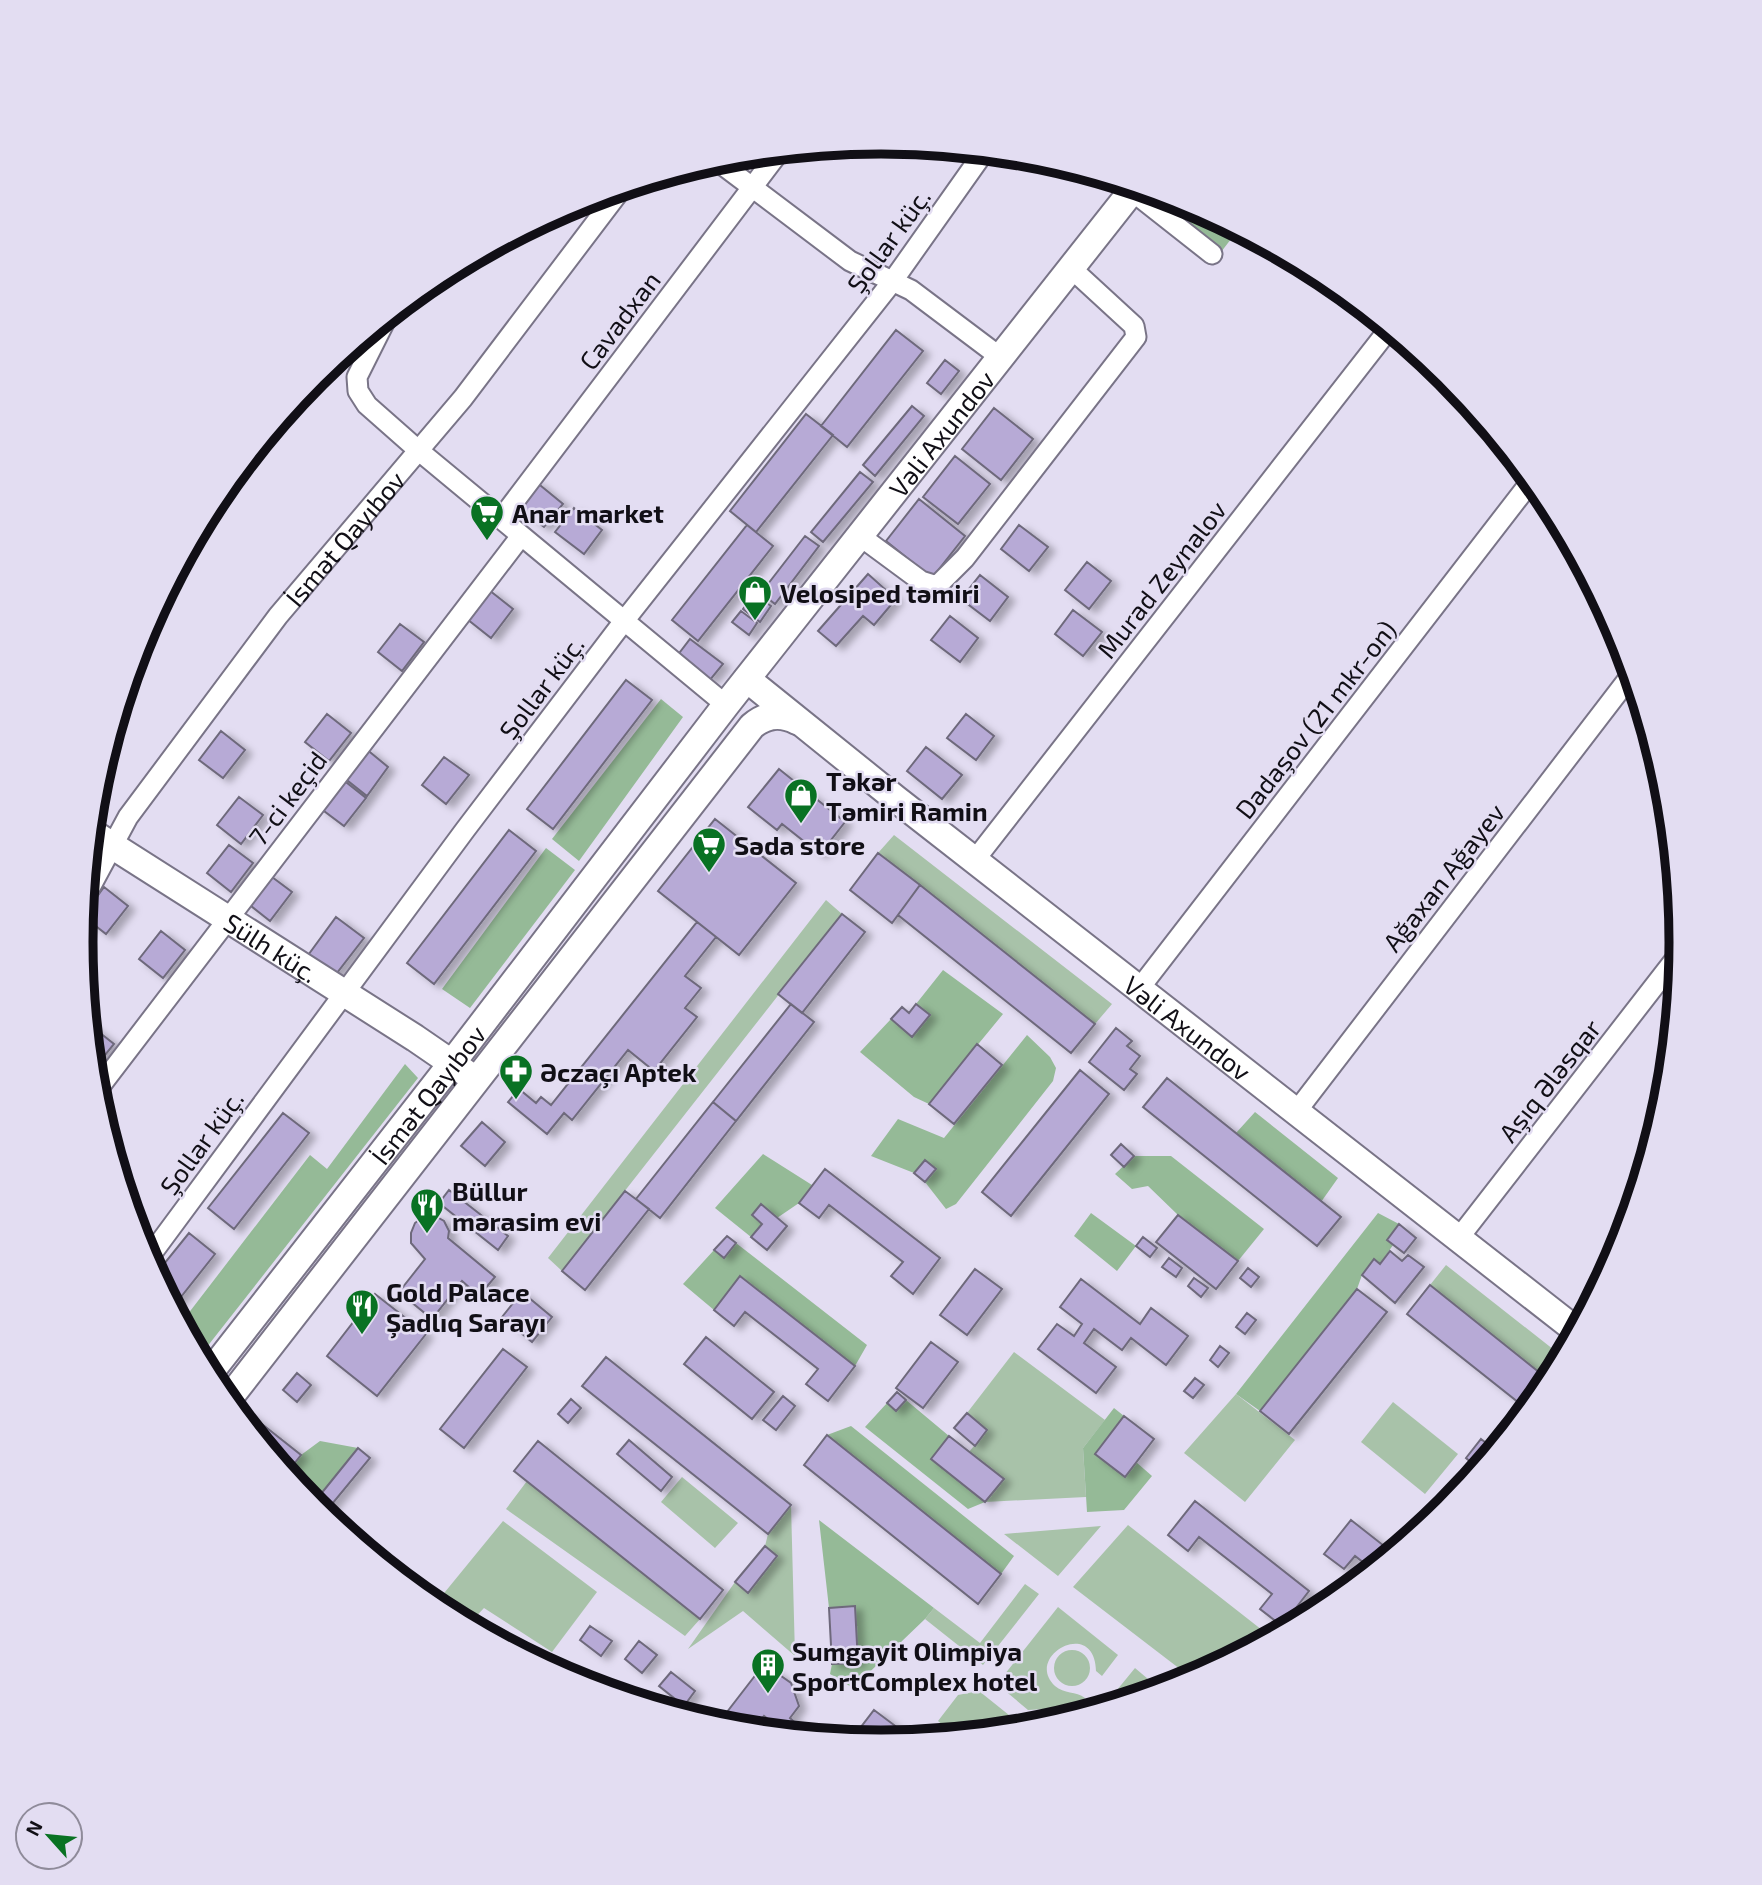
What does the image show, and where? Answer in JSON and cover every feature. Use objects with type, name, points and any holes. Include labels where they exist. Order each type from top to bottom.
[{"type":"street","name":"Şollar küç.","points":[[155,1249],[343,993],[624,621],[892,282],[978,160]]},
{"type":"street","name":"Cavadxan","points":[[501,519],[771,162]]},
{"type":"street","points":[[727,169],[850,261],[911,290],[1000,357]]},
{"type":"street","name":"Vəli Axundov","points":[[1130,195],[747,679],[974,861],[1570,1326]]},
{"type":"street","name":"İsmət Qayıbov","points":[[102,838],[128,817],[278,616],[463,398],[611,202]]},
{"type":"street","points":[[1149,202],[1212,254]]},
{"type":"street","points":[[860,536],[920,580],[937,586],[965,558],[1136,337],[1134,326],[1072,269]]},
{"type":"street","name":"Murad Zeynalov","points":[[974,861],[1384,336]]},
{"type":"street","points":[[377,337],[357,377],[358,391],[367,405],[752,726]]},
{"type":"street","name":"Dadaşov (21 mkr-on)","points":[[1139,989],[1525,490]]},
{"type":"street","name":"7-ci keçid","points":[[105,1080],[521,536]]},
{"type":"street","points":[[747,679],[752,726]]},
{"type":"street","name":"İsmət Qayıbov","points":[[216,1365],[747,679]]},
{"type":"street","name":"Ağaxan Ağayev","points":[[1296,1112],[1625,683]]},
{"type":"street","points":[[752,726],[760,719],[773,715],[789,717],[799,722]]},
{"type":"street","name":"İsmət Qayıbov","points":[[234,1391],[752,726]]},
{"type":"street","name":"Sülh küç.","points":[[102,838],[476,1080]]},
{"type":"street","name":"Aşıq Ələsqar","points":[[1458,1239],[1668,969]]},
{"type":"street","points":[[253,1317],[276,1335]]},
{"type":"green space","points":[[1170,209],[1232,237],[1221,252]]},
{"type":"green space","points":[[661,699],[683,717],[579,861],[552,839]]},
{"type":"green space","points":[[894,835],[1112,1004],[1095,1024],[878,853]]},
{"type":"green space","points":[[546,848],[575,870],[470,1008],[442,989]]},
{"type":"green space","points":[[826,900],[842,914],[562,1271],[548,1258]]},
{"type":"green space","points":[[943,970],[1003,1014],[929,1104],[914,1097],[860,1052],[891,1019],[912,1037],[930,1015],[916,1004]]},
{"type":"green space","points":[[1027,1035],[1050,1057],[1056,1068],[1053,1081],[956,1204],[946,1209],[925,1182],[936,1169],[925,1160],[914,1173],[871,1156],[898,1119],[944,1138]]},
{"type":"green space","points":[[405,1064],[418,1078],[206,1349],[187,1315],[310,1155],[327,1169]]},
{"type":"green space","points":[[1255,1112],[1338,1178],[1321,1202],[1236,1133]]},
{"type":"green space","points":[[763,1154],[812,1185],[799,1203],[777,1218],[761,1204],[752,1215],[762,1224],[751,1237],[715,1208]]},
{"type":"green space","points":[[1134,1156],[1171,1156],[1264,1229],[1238,1261],[1178,1215],[1148,1186],[1132,1189],[1115,1174]]},
{"type":"green space","points":[[1091,1213],[1136,1246],[1117,1271],[1074,1236]]},
{"type":"green space","points":[[1378,1213],[1399,1224],[1387,1240],[1393,1245],[1380,1264],[1374,1260],[1362,1275],[1357,1289],[1260,1411],[1236,1394]]},
{"type":"green space","points":[[736,1243],[867,1345],[855,1366],[741,1276],[714,1310],[683,1284],[714,1250],[724,1258]]},
{"type":"green space","points":[[1446,1265],[1555,1351],[1540,1373],[1430,1285]]},
{"type":"green space","points":[[1014,1352],[1105,1420],[1083,1448],[1086,1497],[985,1502],[1003,1479],[969,1452],[987,1430],[967,1413]]},
{"type":"green space","points":[[1236,1394],[1295,1440],[1245,1502],[1184,1453]]},
{"type":"green space","points":[[906,1400],[949,1436],[931,1459],[985,1502],[968,1509],[865,1427],[887,1403],[896,1411]]},
{"type":"green space","points":[[1393,1402],[1458,1454],[1425,1494],[1361,1442]]},
{"type":"green space","points":[[1114,1408],[1124,1416],[1136,1462],[1152,1476],[1124,1510],[1087,1512],[1083,1448]]},
{"type":"green space","points":[[851,1426],[1014,1556],[1001,1574],[827,1435]]},
{"type":"green space","points":[[320,1441],[358,1448],[320,1495],[292,1466],[301,1455]]},
{"type":"green space","points":[[682,1477],[738,1523],[715,1548],[661,1502]]},
{"type":"green space","points":[[527,1481],[700,1619],[685,1636],[506,1509]]},
{"type":"green space","points":[[791,1505],[795,1656],[743,1611],[688,1649],[735,1582],[748,1592],[777,1557],[765,1546],[768,1534]]},
{"type":"green space","points":[[819,1520],[934,1608],[853,1688],[830,1674],[832,1664],[858,1663],[854,1606],[829,1608]]},
{"type":"green space","points":[[503,1521],[597,1592],[552,1652],[484,1608],[475,1618],[441,1597]]},
{"type":"green space","points":[[1128,1525],[1264,1631],[1183,1671],[1073,1587]]},
{"type":"green space","points":[[1101,1526],[1058,1576],[1004,1534]]},
{"type":"green space","points":[[1025,1584],[1039,1594],[983,1665],[925,1619],[934,1608],[980,1643]]},
{"type":"green space","points":[[1058,1607],[1118,1655],[1102,1676],[1096,1671],[1093,1655],[1085,1646],[1074,1644],[1063,1647],[1054,1654],[1048,1663],[1048,1674],[1055,1686],[1085,1698],[1079,1705],[1071,1707],[1028,1710],[997,1684]]},
{"type":"green space","points":[[1072,1650],[1085,1655],[1090,1668],[1085,1681],[1072,1686],[1059,1681],[1054,1668],[1059,1655]]},
{"type":"green space","points":[[1135,1668],[1152,1682],[1120,1693],[1117,1690]]},
{"type":"green space","points":[[979,1691],[1014,1719],[946,1728],[938,1721],[958,1695]]},
{"type":"building","points":[[896,330],[923,351],[847,447],[821,426]]},
{"type":"building","points":[[945,360],[959,371],[941,394],[927,383]]},
{"type":"building","points":[[912,406],[924,416],[875,476],[863,465]]},
{"type":"building","points":[[994,408],[1033,439],[1001,480],[962,449]]},
{"type":"building","points":[[806,414],[833,435],[756,532],[730,511]]},
{"type":"building","points":[[955,456],[990,484],[958,524],[923,497]]},
{"type":"building","points":[[860,472],[873,482],[823,542],[811,532]]},
{"type":"building","points":[[535,481],[563,504],[544,527],[516,506]]},
{"type":"building","points":[[919,499],[965,536],[932,578],[886,541]]},
{"type":"building","points":[[574,508],[602,530],[584,554],[555,532]]},
{"type":"building","points":[[747,525],[773,546],[698,641],[672,620]]},
{"type":"building","points":[[1019,525],[1048,547],[1029,571],[1001,549]]},
{"type":"building","points":[[805,536],[819,546],[775,604],[761,593]]},
{"type":"building","points":[[1087,562],[1111,581],[1089,609],[1065,590]]},
{"type":"building","points":[[868,574],[896,599],[874,625],[863,616],[836,646],[818,631]]},
{"type":"building","points":[[980,575],[1008,597],[990,621],[961,599]]},
{"type":"building","points":[[489,590],[513,609],[491,638],[467,619]]},
{"type":"building","points":[[754,594],[771,606],[760,622],[743,609]]},
{"type":"building","points":[[1073,610],[1102,632],[1083,656],[1055,634]]},
{"type":"building","points":[[741,611],[757,623],[749,635],[732,622]]},
{"type":"building","points":[[950,616],[978,638],[960,662],[931,640]]},
{"type":"building","points":[[400,624],[424,642],[402,671],[378,652]]},
{"type":"building","points":[[690,639],[723,664],[710,680],[677,656]]},
{"type":"building","points":[[626,680],[652,700],[553,829],[527,809]]},
{"type":"building","points":[[327,714],[351,733],[329,761],[305,742]]},
{"type":"building","points":[[966,714],[994,736],[976,760],[947,738]]},
{"type":"building","points":[[221,731],[245,750],[223,778],[199,760]]},
{"type":"building","points":[[926,747],[962,775],[942,799],[907,771]]},
{"type":"building","points":[[365,748],[388,767],[367,796],[343,777]]},
{"type":"building","points":[[444,757],[469,775],[446,804],[422,785]]},
{"type":"building","points":[[779,769],[845,822],[820,854],[782,824],[777,830],[748,807]]},
{"type":"building","points":[[342,779],[366,798],[344,826],[320,808]]},
{"type":"building","points":[[239,797],[263,815],[241,844],[217,825]]},
{"type":"building","points":[[715,819],[796,883],[739,955],[658,891]]},
{"type":"building","points":[[509,830],[536,851],[434,984],[407,963]]},
{"type":"building","points":[[229,845],[253,863],[231,892],[207,873]]},
{"type":"building","points":[[878,853],[920,885],[892,923],[850,890]]},
{"type":"building","points":[[268,874],[292,892],[270,921],[246,902]]},
{"type":"building","points":[[920,885],[1095,1024],[1071,1053],[898,915]]},
{"type":"building","points":[[104,887],[128,906],[106,934],[93,924],[94,901]]},
{"type":"building","points":[[842,914],[865,932],[802,1013],[778,994]]},
{"type":"building","points":[[336,917],[364,938],[333,978],[306,958]]},
{"type":"building","points":[[697,922],[716,937],[685,976],[701,988],[685,1008],[697,1017],[654,1071],[628,1050],[572,1120],[564,1113],[547,1134],[508,1102],[519,1089],[536,1103],[541,1097],[551,1105]]},
{"type":"building","points":[[161,931],[185,950],[163,978],[139,959]]},
{"type":"building","points":[[791,1004],[814,1022],[736,1121],[713,1102]]},
{"type":"building","points":[[916,1004],[930,1015],[912,1037],[891,1019],[902,1007],[909,1013]]},
{"type":"building","points":[[1116,1028],[1132,1041],[1127,1046],[1140,1056],[1130,1069],[1137,1074],[1124,1090],[1089,1062]]},
{"type":"building","points":[[98,1031],[114,1044],[102,1059]]},
{"type":"building","points":[[977,1044],[1002,1065],[954,1124],[929,1104]]},
{"type":"building","points":[[1080,1070],[1109,1094],[1011,1216],[982,1192]]},
{"type":"building","points":[[1167,1078],[1341,1217],[1317,1246],[1143,1107]]},
{"type":"building","points":[[713,1102],[736,1121],[660,1218],[636,1199]]},
{"type":"building","points":[[283,1113],[309,1133],[234,1229],[208,1208]]},
{"type":"building","points":[[482,1122],[505,1142],[485,1166],[461,1146]]},
{"type":"building","points":[[1121,1144],[1134,1156],[1124,1167],[1111,1155]]},
{"type":"building","points":[[925,1160],[936,1169],[925,1182],[914,1173]]},
{"type":"building","points":[[825,1169],[940,1258],[913,1294],[891,1276],[903,1262],[829,1205],[819,1218],[799,1203]]},
{"type":"building","points":[[449,1190],[508,1236],[498,1250],[439,1203]]},
{"type":"building","points":[[625,1191],[649,1209],[585,1290],[562,1271]]},
{"type":"building","points":[[761,1204],[787,1226],[767,1250],[751,1237],[762,1224],[752,1215]]},
{"type":"building","points":[[1178,1215],[1238,1261],[1216,1289],[1156,1242]]},
{"type":"building","points":[[424,1216],[435,1216],[444,1221],[449,1231],[448,1238],[495,1277],[479,1296],[462,1281],[432,1319],[399,1292],[425,1259],[411,1243],[415,1223]]},
{"type":"building","points":[[1399,1224],[1416,1238],[1404,1253],[1387,1240]]},
{"type":"building","points":[[189,1233],[215,1254],[179,1300],[163,1266]]},
{"type":"building","points":[[727,1236],[736,1243],[724,1258],[714,1250]]},
{"type":"building","points":[[1143,1237],[1157,1248],[1150,1257],[1136,1246]]},
{"type":"building","points":[[1390,1251],[1402,1261],[1408,1255],[1424,1267],[1395,1303],[1362,1275],[1374,1259],[1380,1264]]},
{"type":"building","points":[[1169,1258],[1182,1268],[1176,1277],[1162,1267]]},
{"type":"building","points":[[1248,1268],[1259,1277],[1251,1287],[1240,1278]]},
{"type":"building","points":[[975,1269],[1002,1289],[967,1335],[940,1315]]},
{"type":"building","points":[[740,1276],[855,1366],[828,1401],[806,1384],[818,1369],[745,1312],[734,1326],[714,1310]]},
{"type":"building","points":[[1194,1278],[1208,1288],[1201,1297],[1188,1286]]},
{"type":"building","points":[[1081,1279],[1140,1324],[1151,1308],[1188,1336],[1166,1365],[1131,1338],[1122,1350],[1094,1329],[1084,1343],[1116,1367],[1096,1393],[1038,1349],[1057,1324],[1074,1336],[1082,1324],[1060,1307]]},
{"type":"building","points":[[1430,1285],[1540,1373],[1519,1403],[1407,1314]]},
{"type":"building","points":[[1357,1289],[1387,1312],[1289,1434],[1260,1411]]},
{"type":"building","points":[[522,1292],[552,1317],[532,1342],[502,1317]]},
{"type":"building","points":[[375,1294],[426,1334],[377,1396],[327,1356]]},
{"type":"building","points":[[1247,1313],[1256,1320],[1245,1334],[1236,1327]]},
{"type":"building","points":[[706,1337],[774,1392],[752,1419],[684,1364]]},
{"type":"building","points":[[931,1342],[958,1362],[923,1408],[896,1388]]},
{"type":"building","points":[[1220,1346],[1229,1353],[1218,1367],[1210,1360]]},
{"type":"building","points":[[503,1349],[527,1367],[464,1448],[440,1429]]},
{"type":"building","points":[[606,1357],[791,1505],[768,1534],[582,1386]]},
{"type":"building","points":[[297,1373],[311,1385],[297,1402],[283,1390]]},
{"type":"building","points":[[1195,1378],[1204,1385],[1193,1398],[1184,1391]]},
{"type":"building","points":[[897,1392],[906,1400],[896,1411],[887,1403]]},
{"type":"building","points":[[783,1396],[795,1406],[776,1430],[763,1420]]},
{"type":"building","points":[[571,1399],[581,1408],[568,1423],[558,1414]]},
{"type":"building","points":[[967,1413],[987,1430],[975,1446],[954,1428]]},
{"type":"building","points":[[252,1416],[301,1455],[292,1466]]},
{"type":"building","points":[[1124,1416],[1154,1439],[1125,1477],[1095,1454]]},
{"type":"building","points":[[827,1435],[1001,1574],[978,1604],[804,1465]]},
{"type":"building","points":[[949,1436],[1004,1479],[985,1502],[931,1459]]},
{"type":"building","points":[[1481,1439],[1488,1444],[1473,1464],[1466,1458]]},
{"type":"building","points":[[629,1440],[672,1477],[661,1491],[617,1454]]},
{"type":"building","points":[[538,1441],[723,1590],[700,1619],[514,1471]]},
{"type":"building","points":[[358,1448],[370,1458],[330,1506],[320,1495]]},
{"type":"building","points":[[1195,1501],[1309,1591],[1290,1616],[1278,1623],[1260,1609],[1272,1594],[1199,1537],[1188,1551],[1168,1535]]},
{"type":"building","points":[[1351,1520],[1386,1547],[1366,1564],[1355,1556],[1344,1569],[1324,1554]]},
{"type":"building","points":[[765,1546],[777,1556],[748,1593],[735,1582]]},
{"type":"building","points":[[855,1606],[858,1663],[832,1664],[829,1608]]},
{"type":"building","points":[[590,1626],[612,1641],[601,1656],[580,1640]]},
{"type":"building","points":[[639,1641],[657,1655],[642,1673],[625,1659]]},
{"type":"building","name":"Sumgayit Olimpiya SportComplex hotel","points":[[764,1664],[791,1683],[799,1706],[790,1718],[799,1726],[773,1723],[764,1716],[760,1721],[724,1715]]},
{"type":"building","points":[[671,1672],[695,1691],[684,1706],[659,1686]]},
{"type":"building","points":[[874,1710],[901,1730],[881,1731],[859,1730]]},
{"type":"place","name":"Anar market","points":[[487,542]]},
{"type":"place","name":"Velosiped təmiri","points":[[755,622]]},
{"type":"place","name":"Tәkәr Tәmiri Ramin","points":[[801,825]]},
{"type":"place","name":"Səda store","points":[[709,874]]},
{"type":"place","name":"Əczaçı Aptek","points":[[516,1101]]},
{"type":"place","name":"Büllur mərasim evi","points":[[427,1235]]},
{"type":"place","name":"Gold Palace Şadlıq Sarayı","points":[[362,1336]]},
{"type":"place","name":"Sumgayit Olimpiya SportComplex hotel","points":[[768,1695]]}]
